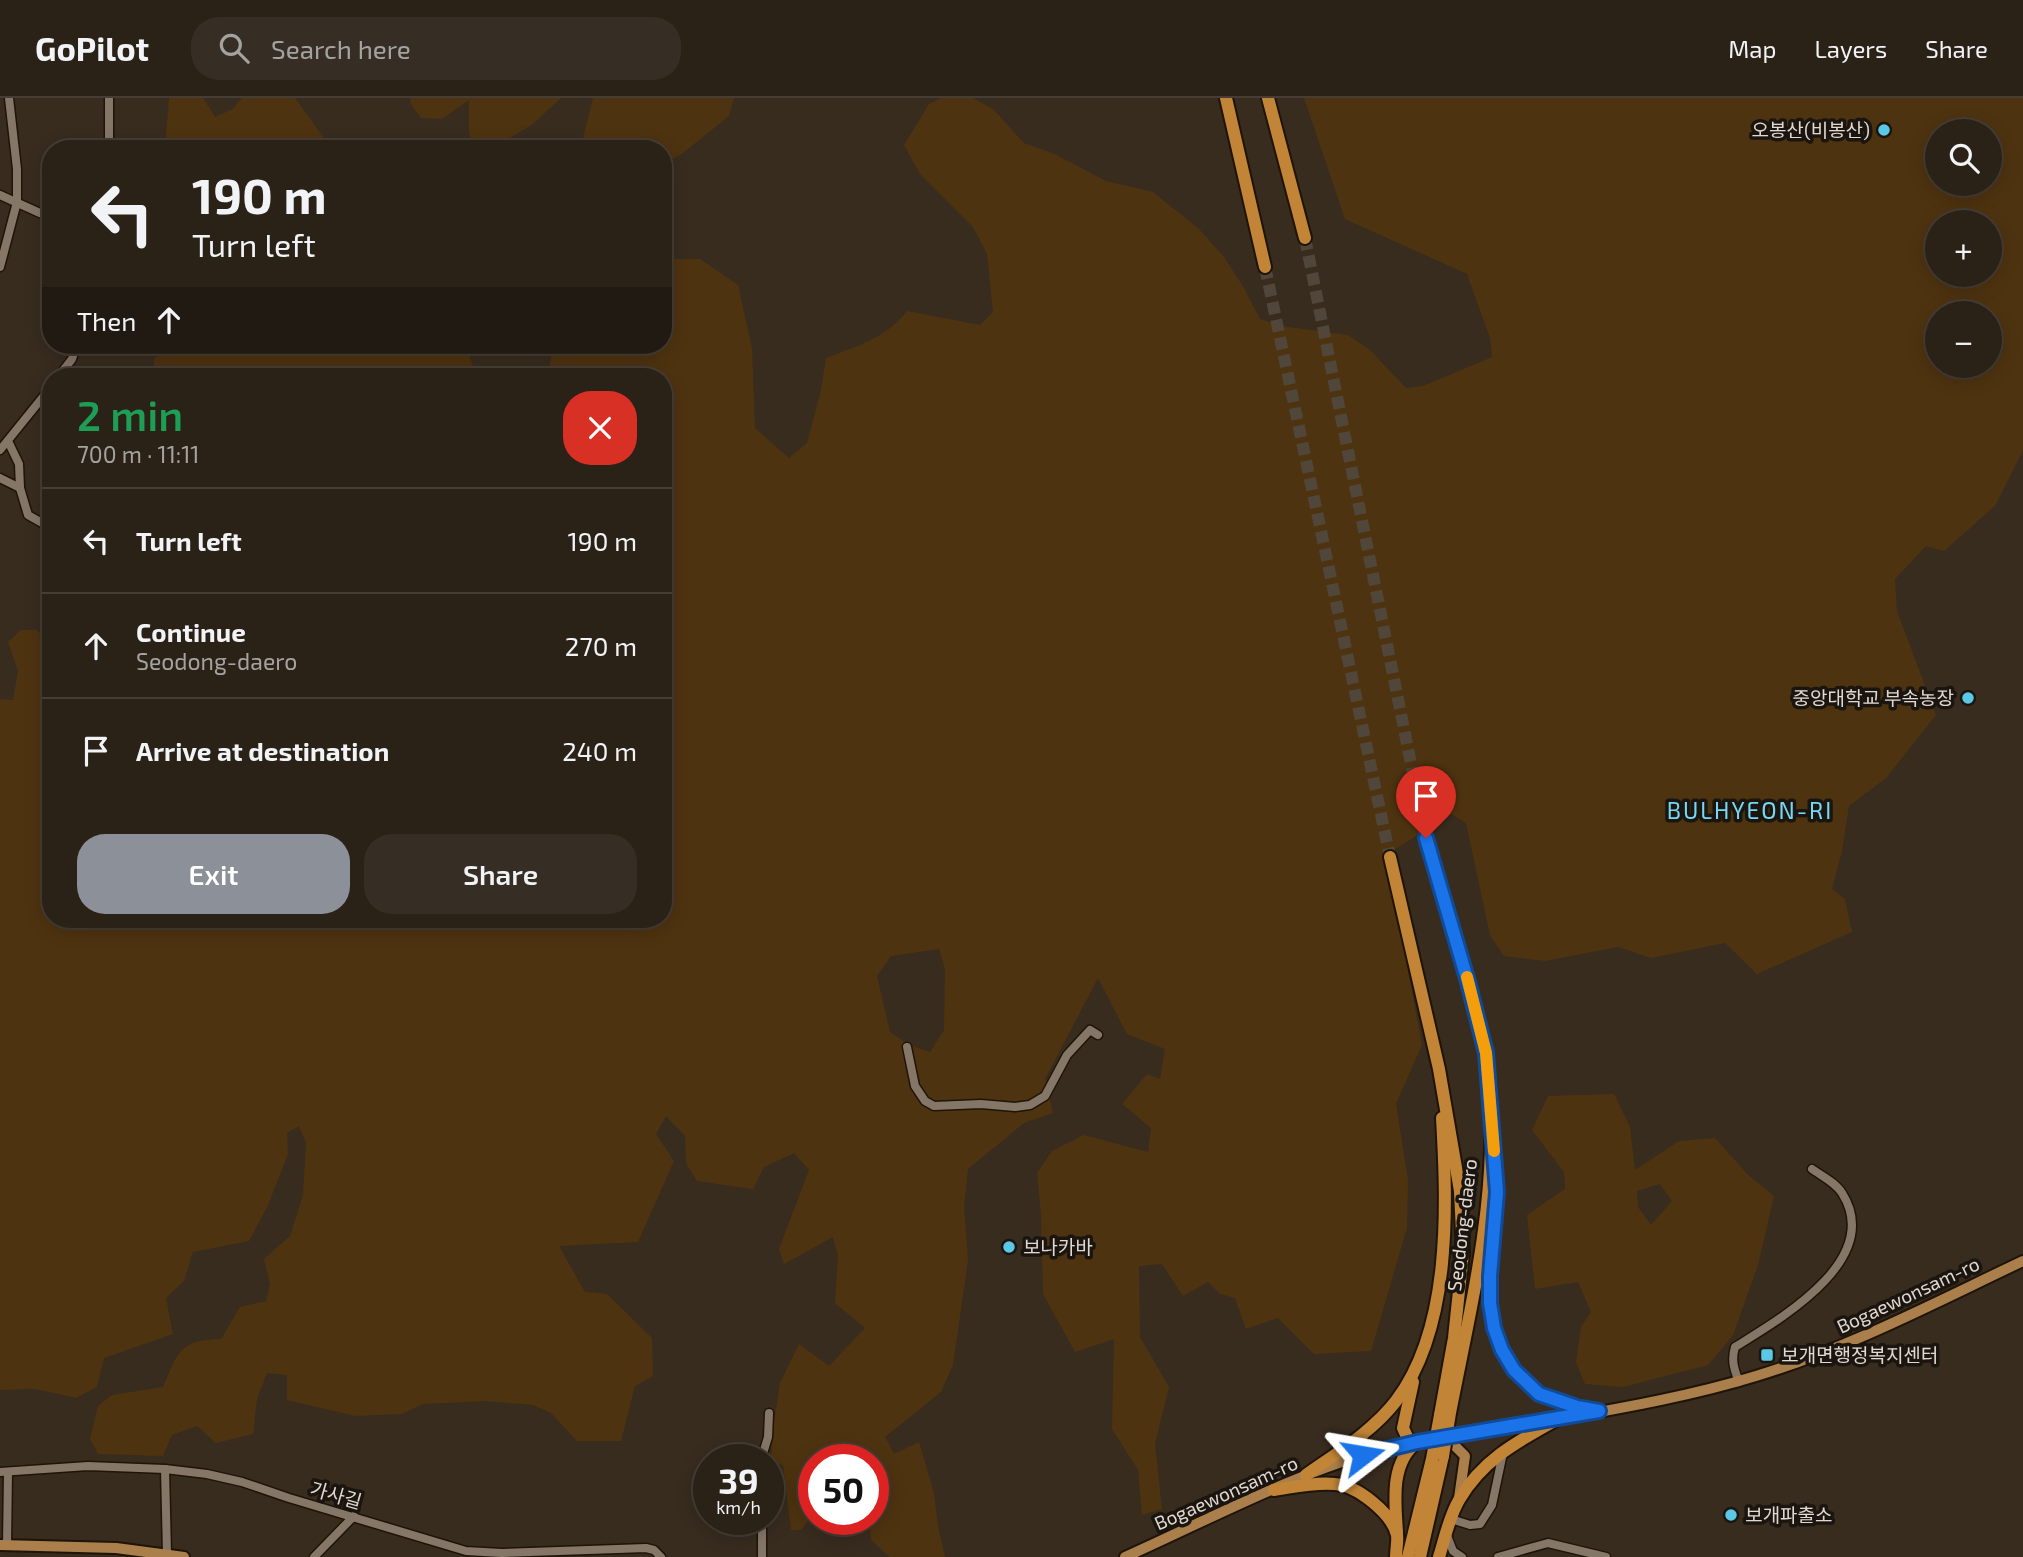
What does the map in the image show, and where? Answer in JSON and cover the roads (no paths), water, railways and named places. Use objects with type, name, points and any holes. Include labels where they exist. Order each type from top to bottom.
[{"type":"highway","points":[[1226,98],[1265,267]]},
{"type":"highway","points":[[1268,98],[1305,238]]},
{"type":"highway","name":"Seodong-daero","points":[[1426,838],[1486,1053],[1492,1130],[1490,1184],[1481,1256],[1445,1414]]},
{"type":"highway","name":"Seodong-daero","points":[[1390,857],[1439,1069],[1460,1191],[1463,1253],[1445,1414]]},
{"type":"highway","points":[[1396,1557],[1397,1476],[1405,1454],[1417,1442],[1408,1439],[1403,1428],[1440,1283],[1444,1144],[1439,1069]]},
{"type":"highway","points":[[1492,1130],[1497,1192],[1491,1250],[1490,1303],[1494,1328],[1502,1350],[1514,1370],[1539,1394],[1577,1407],[1599,1411]]},
{"type":"highway","points":[[1306,1475],[1372,1426],[1395,1403],[1415,1373]]},
{"type":"highway","points":[[1420,1557],[1445,1414]]},
{"type":"highway","points":[[1439,1557],[1458,1501],[1476,1475],[1503,1451],[1556,1420]]},
{"type":"highway","points":[[1409,1557],[1438,1457]]},
{"type":"highway","points":[[1274,1490],[1323,1484],[1347,1486],[1364,1495],[1377,1507],[1397,1534]]},
{"type":"main road","name":"Bogaewonsam-ro","points":[[1125,1557],[1306,1475],[1363,1455],[1417,1442],[1556,1420],[1690,1394],[1738,1382],[1805,1360],[2023,1261]]},
{"type":"main road","points":[[1440,1438],[1461,1450],[1465,1456],[1458,1501]]},
{"type":"main road","points":[[4,1545],[116,1548],[184,1557]]},
{"type":"street","points":[[0,267],[16,202],[17,169],[9,98]]},
{"type":"street","points":[[109,98],[109,140]]},
{"type":"street","points":[[0,195],[42,214]]},
{"type":"street","points":[[0,450],[42,398]]},
{"type":"street","points":[[8,441],[19,464],[20,488],[28,515],[42,523]]},
{"type":"street","points":[[0,478],[20,488]]},
{"type":"street","points":[[907,1046],[915,1086],[925,1101],[934,1106],[981,1104],[1015,1107],[1030,1105],[1045,1096],[1067,1055],[1090,1030],[1098,1035]]},
{"type":"street","points":[[1738,1382],[1732,1356],[1735,1348],[1804,1299],[1827,1278],[1844,1256],[1852,1231],[1853,1215],[1841,1190],[1812,1169]]},
{"type":"street","points":[[766,1444],[769,1413]]},
{"type":"street","points":[[1451,1519],[1470,1525],[1480,1524],[1492,1505],[1503,1451]]},
{"type":"street","name":"가사길","points":[[4,1472],[88,1466],[165,1469],[225,1478],[466,1551],[502,1553],[646,1548],[654,1550],[661,1557]]},
{"type":"street","points":[[165,1469],[167,1554]]},
{"type":"street","points":[[4,1472],[4,1545]]},
{"type":"street","points":[[314,1557],[354,1516]]},
{"type":"street","points":[[1447,1534],[1453,1551],[1462,1557]]},
{"type":"street","points":[[762,1535],[762,1557]]},
{"type":"street","points":[[1498,1557],[1548,1543],[1606,1557]]},
{"type":"tunnel","points":[[1305,238],[1426,838]]},
{"type":"tunnel","points":[[1265,267],[1390,857]]},
{"type":"place","name":"오봉산(비봉산)","points":[[1884,130]]},
{"type":"place","name":"중앙대학교 부속농장","points":[[1968,698]]},
{"type":"place","name":"보나카바","points":[[1009,1247]]},
{"type":"place","name":"보개면행정복지센터","points":[[1767,1355]]},
{"type":"place","name":"보개파출소","points":[[1731,1515]]},
{"type":"district","name":"BULHYEON-RI","points":[[1750,811]]}]
